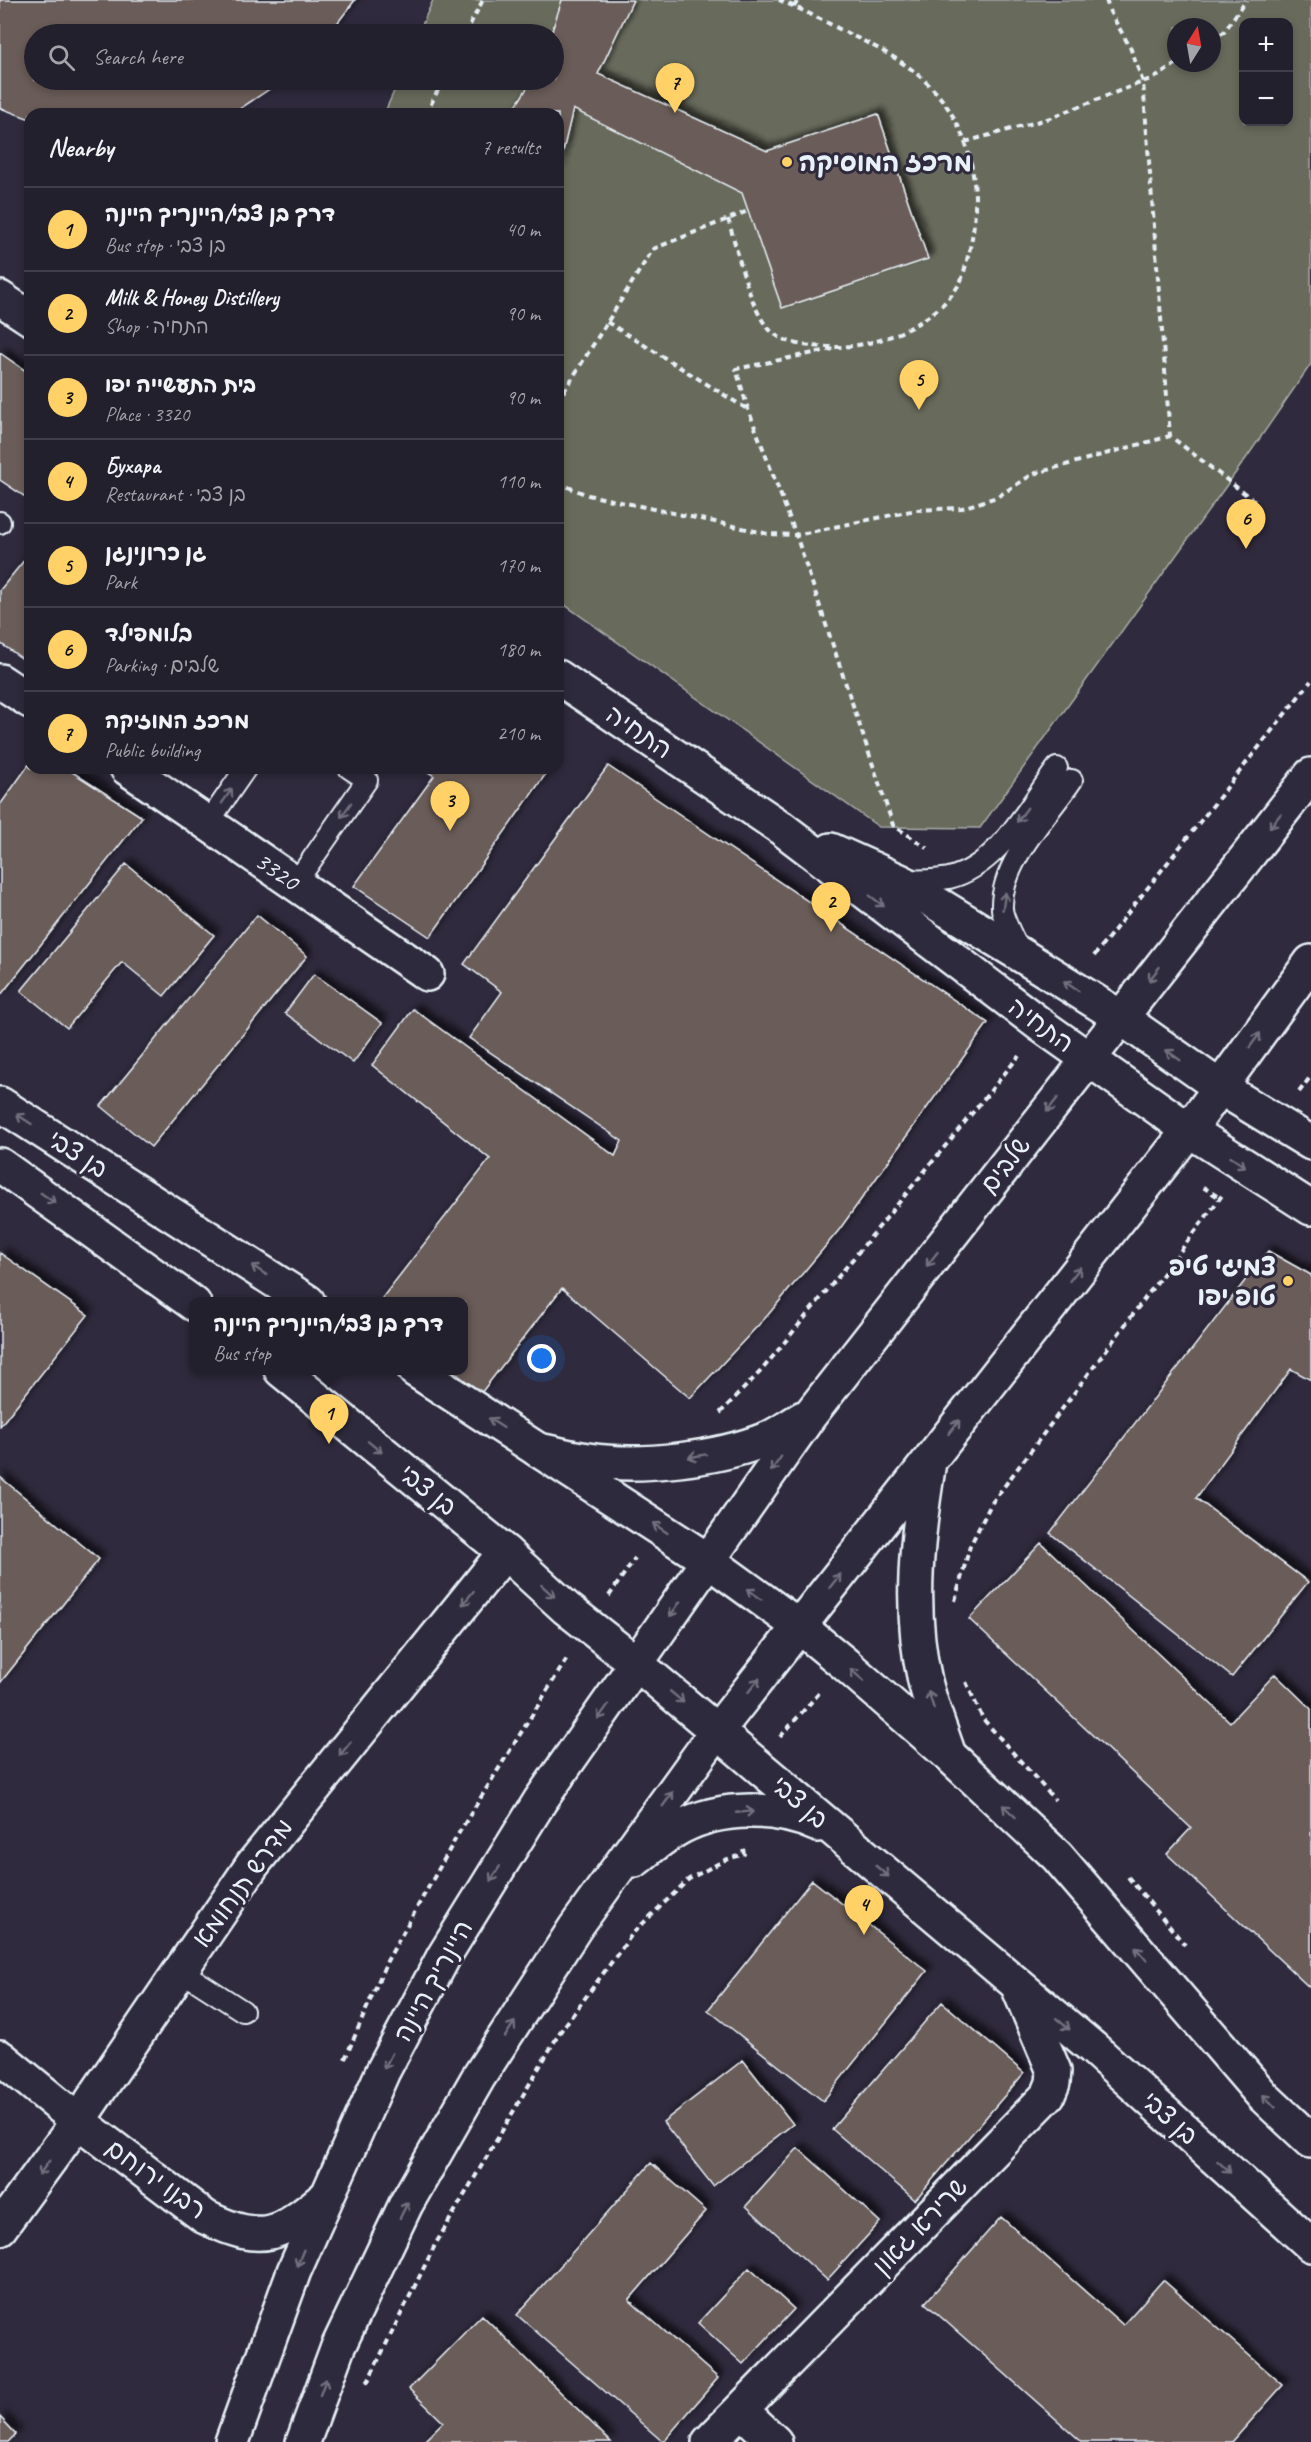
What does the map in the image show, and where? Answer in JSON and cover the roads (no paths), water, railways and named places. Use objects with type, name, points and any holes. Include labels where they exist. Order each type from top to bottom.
[{"type":"main road","points":[[0,298],[24,314]]},
{"type":"main road","points":[[0,681],[24,697]]},
{"type":"main road","name":"התחיה","points":[[564,681],[780,827],[1088,1059],[1189,1130],[1311,1208]]},
{"type":"main road","name":"3320","points":[[136,774],[427,974]]},
{"type":"main road","name":"שלבים","points":[[708,1561],[810,1415],[1311,776]]},
{"type":"main road","name":"התחיה","points":[[780,827],[900,881],[1120,1017],[1221,1088],[1311,1143]]},
{"type":"main road","points":[[303,2442],[338,2347],[406,2204],[478,2078],[604,1886],[717,1731],[1189,1130],[1311,962]]},
{"type":"main road","name":"בן צבי","points":[[0,1104],[300,1297]]},
{"type":"main road","name":"בן צבי","points":[[0,1165],[189,1301]]},
{"type":"main road","name":"בן צבי","points":[[286,1375],[505,1552],[566,1608],[637,1664],[1093,2048],[1311,2245]]},
{"type":"main road","points":[[421,1375],[708,1561],[800,1627],[845,1664],[949,1755],[1057,1856],[1264,2097],[1311,2141]]},
{"type":"main road","points":[[538,1450],[589,1460],[636,1463],[676,1460],[718,1453],[767,1439],[810,1415]]},
{"type":"main road","points":[[930,1457],[919,1523],[916,1580],[917,1623],[925,1682],[949,1755]]},
{"type":"main road","name":"מדרש תנחומא","points":[[0,2228],[78,2121],[253,1864],[505,1552]]},
{"type":"main road","name":"היינריך היינה","points":[[232,2442],[294,2271],[383,2071],[444,1956],[540,1801],[708,1561]]},
{"type":"main road","points":[[604,1886],[655,1844],[682,1827],[711,1817],[738,1813],[776,1812],[802,1818],[837,1834]]},
{"type":"main road","name":"שרירא גאון","points":[[709,2442],[1048,2095],[1053,2083],[1054,2071],[1017,1984]]},
{"type":"main road","name":"רבנו ירוחם","points":[[0,2057],[78,2121],[206,2217],[227,2228],[250,2234],[276,2231],[292,2224],[327,2196]]},
{"type":"main road","points":[[741,2409],[775,2442]]},
{"type":"lane","points":[[208,824],[242,774]]},
{"type":"lane","points":[[296,884],[367,780],[358,774]]},
{"type":"lane","points":[[900,881],[949,878],[978,866],[1065,774],[1020,850],[1007,880],[1002,910],[1021,955]]},
{"type":"lane","points":[[181,1971],[243,2011]]},
{"type":"place","name":"מרכז המוזיקה","points":[[675,113]]},
{"type":"place","name":"מרכז המוסיקה","points":[[787,162]]},
{"type":"place","name":"גן כרונינגן","points":[[919,410]]},
{"type":"place","name":"בלומפילד","points":[[1246,549]]},
{"type":"place","name":"בית התעשייה יפו","points":[[450,831]]},
{"type":"place","name":"Milk & Honey Distillery","points":[[831,932]]},
{"type":"place","name":"צמיגי טיפ טופ יפו","points":[[1288,1281]]},
{"type":"place","name":"דרך בן צבי/היינריך היינה","points":[[329,1444]]},
{"type":"place","name":"Бухара","points":[[864,1935]]}]
